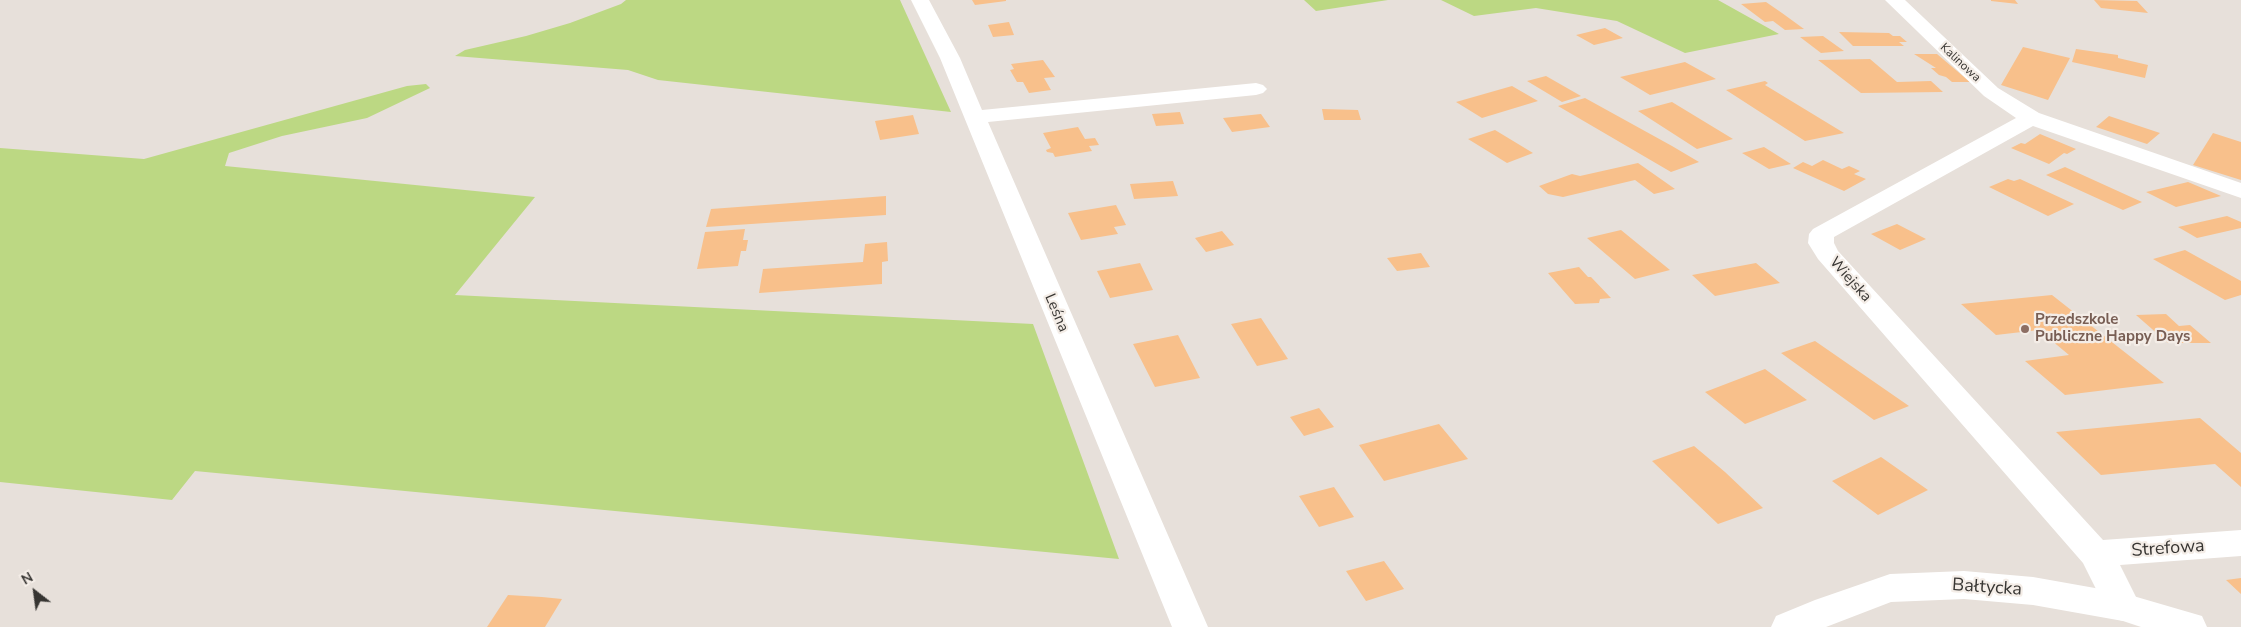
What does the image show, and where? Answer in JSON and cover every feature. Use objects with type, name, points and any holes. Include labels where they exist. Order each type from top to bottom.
[{"type":"street","name":"Leśna","points":[[920,0],[950,58],[1190,627]]},
{"type":"street","name":"Kalinowa","points":[[1894,0],[1991,92],[2031,118]]},
{"type":"street","points":[[975,117],[1256,88]]},
{"type":"street","points":[[2031,118],[2241,191]]},
{"type":"street","name":"Wiejska","points":[[2031,118],[1822,234],[1821,243],[1827,254],[2095,554],[2108,575],[2123,607]]},
{"type":"street","name":"Strefowa","points":[[2095,554],[2241,543]]},
{"type":"street","name":"Bałtycka","points":[[1789,627],[1828,610],[1890,588],[1964,585],[2033,591],[2123,607],[2189,627]]},
{"type":"green space","points":[[626,0],[900,0],[951,112],[658,80],[628,70],[455,56],[465,50],[526,36],[570,23],[621,4]]},
{"type":"green space","points":[[1304,0],[1388,0],[1316,11]]},
{"type":"green space","points":[[1441,0],[1718,0],[1779,34],[1685,53],[1617,21],[1536,8],[1474,16]]},
{"type":"green space","points":[[426,84],[430,88],[367,118],[282,136],[229,153],[225,166],[535,197],[455,295],[1033,324],[1119,559],[195,471],[172,500],[0,482],[0,148],[144,159],[407,86]]},
{"type":"building","points":[[972,0],[1006,0],[1006,1],[975,5]]},
{"type":"building","points":[[2015,0],[2018,4],[1991,1]]},
{"type":"building","points":[[2094,0],[2137,1],[2148,13],[2101,8]]},
{"type":"building","points":[[1766,2],[1804,29],[1785,30],[1773,21],[1765,22],[1741,4]]},
{"type":"building","points":[[1009,22],[1014,35],[993,37],[988,25]]},
{"type":"building","points":[[1605,28],[1623,38],[1594,45],[1576,35]]},
{"type":"building","points":[[1839,32],[1889,33],[1893,36],[1900,36],[1907,42],[1899,42],[1904,46],[1853,46]]},
{"type":"building","points":[[1823,36],[1844,51],[1821,53],[1800,37]]},
{"type":"building","points":[[2023,47],[2070,58],[2048,100],[2001,85]]},
{"type":"building","points":[[2076,49],[2118,55],[2118,58],[2148,65],[2145,78],[2072,62]]},
{"type":"building","points":[[1914,54],[1937,54],[1970,82],[1952,82],[1946,77],[1939,75],[1931,68],[1936,68]]},
{"type":"building","points":[[1870,59],[1897,82],[1931,81],[1943,92],[1861,93],[1818,60]]},
{"type":"building","points":[[1043,60],[1055,77],[1044,78],[1051,90],[1029,93],[1023,82],[1017,82],[1010,70],[1014,69],[1011,64]]},
{"type":"building","points":[[1685,62],[1716,79],[1650,95],[1620,77]]},
{"type":"building","points":[[1546,76],[1581,96],[1562,102],[1527,81]]},
{"type":"building","points":[[1765,81],[1768,83],[1765,85],[1844,133],[1805,141],[1726,90]]},
{"type":"building","points":[[1512,86],[1538,101],[1482,118],[1456,102]]},
{"type":"building","points":[[1585,98],[1699,162],[1671,172],[1558,106]]},
{"type":"building","points":[[1672,102],[1733,139],[1697,149],[1638,111]]},
{"type":"building","points":[[1322,109],[1358,110],[1361,120],[1324,120]]},
{"type":"building","points":[[1180,112],[1184,124],[1156,126],[1152,114]]},
{"type":"building","points":[[1261,114],[1270,127],[1232,132],[1223,118]]},
{"type":"building","points":[[913,115],[919,134],[880,140],[875,121]]},
{"type":"building","points":[[2109,116],[2160,133],[2147,144],[2096,127]]},
{"type":"building","points":[[1078,127],[1085,139],[1095,138],[1099,145],[1089,146],[1092,151],[1055,157],[1053,153],[1047,152],[1046,150],[1051,148],[1043,133]]},
{"type":"building","points":[[1495,130],[1533,153],[1507,163],[1468,139]]},
{"type":"building","points":[[2213,133],[2241,142],[2241,180],[2193,165]]},
{"type":"building","points":[[2040,134],[2076,149],[2067,154],[2064,153],[2049,164],[2011,148],[2021,143],[2025,144]]},
{"type":"building","points":[[1764,147],[1791,164],[1769,169],[1742,153]]},
{"type":"building","points":[[1823,160],[1842,169],[1849,166],[1860,171],[1854,174],[1866,179],[1844,191],[1793,168],[1803,162],[1812,166]]},
{"type":"building","points":[[1638,163],[1675,189],[1654,194],[1635,180],[1563,197],[1548,194],[1539,186],[1572,174],[1580,176]]},
{"type":"building","points":[[2065,167],[2142,202],[2123,210],[2046,175]]},
{"type":"building","points":[[2008,179],[2014,181],[2020,179],[2074,204],[2048,216],[1989,187]]},
{"type":"building","points":[[1173,181],[1178,196],[1134,199],[1130,184]]},
{"type":"building","points":[[2188,182],[2221,196],[2176,207],[2146,192]]},
{"type":"building","points":[[886,196],[886,215],[706,227],[711,209]]},
{"type":"building","points":[[1116,205],[1126,225],[1114,227],[1118,234],[1081,240],[1068,213]]},
{"type":"building","points":[[2227,216],[2241,222],[2241,228],[2197,238],[2178,227]]},
{"type":"building","points":[[1897,224],[1926,239],[1900,250],[1871,234]]},
{"type":"building","points":[[745,229],[743,240],[748,240],[746,251],[741,251],[738,266],[697,269],[705,232]]},
{"type":"building","points":[[1621,230],[1670,270],[1635,279],[1587,238]]},
{"type":"building","points":[[1222,231],[1234,245],[1206,252],[1195,238]]},
{"type":"building","points":[[887,242],[888,261],[882,262],[882,284],[759,293],[763,269],[863,262],[865,244]]},
{"type":"building","points":[[2185,250],[2241,281],[2241,295],[2225,300],[2153,259]]},
{"type":"building","points":[[1421,253],[1430,267],[1397,271],[1387,258]]},
{"type":"building","points":[[1140,263],[1153,290],[1110,298],[1097,271]]},
{"type":"building","points":[[1756,263],[1780,283],[1715,296],[1692,275]]},
{"type":"building","points":[[1579,267],[1611,298],[1600,299],[1599,303],[1575,304],[1548,273]]},
{"type":"building","points":[[2052,295],[2164,383],[2065,395],[2025,361],[2069,355],[2039,330],[1996,335],[1961,304]]},
{"type":"building","points":[[2166,314],[2179,326],[2190,325],[2211,343],[2168,343],[2136,315]]},
{"type":"building","points":[[1261,318],[1288,359],[1257,366],[1231,324]]},
{"type":"building","points":[[1178,335],[1200,378],[1155,387],[1133,344]]},
{"type":"building","points":[[1815,341],[1909,406],[1874,420],[1781,353]]},
{"type":"building","points":[[1765,369],[1807,400],[1745,424],[1705,392]]},
{"type":"building","points":[[1319,408],[1334,427],[1304,436],[1290,417]]},
{"type":"building","points":[[2200,418],[2241,453],[2241,487],[2215,464],[2101,475],[2056,432]]},
{"type":"building","points":[[1439,424],[1468,459],[1384,481],[1359,445]]},
{"type":"building","points":[[1694,446],[1763,508],[1718,524],[1652,461]]},
{"type":"building","points":[[1881,457],[1928,490],[1878,515],[1832,481]]},
{"type":"building","points":[[1334,487],[1354,517],[1319,527],[1299,496]]},
{"type":"building","points":[[1384,561],[1404,589],[1366,601],[1346,571]]},
{"type":"building","points":[[2241,578],[2241,594],[2226,580]]},
{"type":"building","points":[[508,595],[562,599],[545,627],[487,627]]},
{"type":"place","name":"Przedszkole Publiczne Happy Days","points":[[2025,329]]}]
